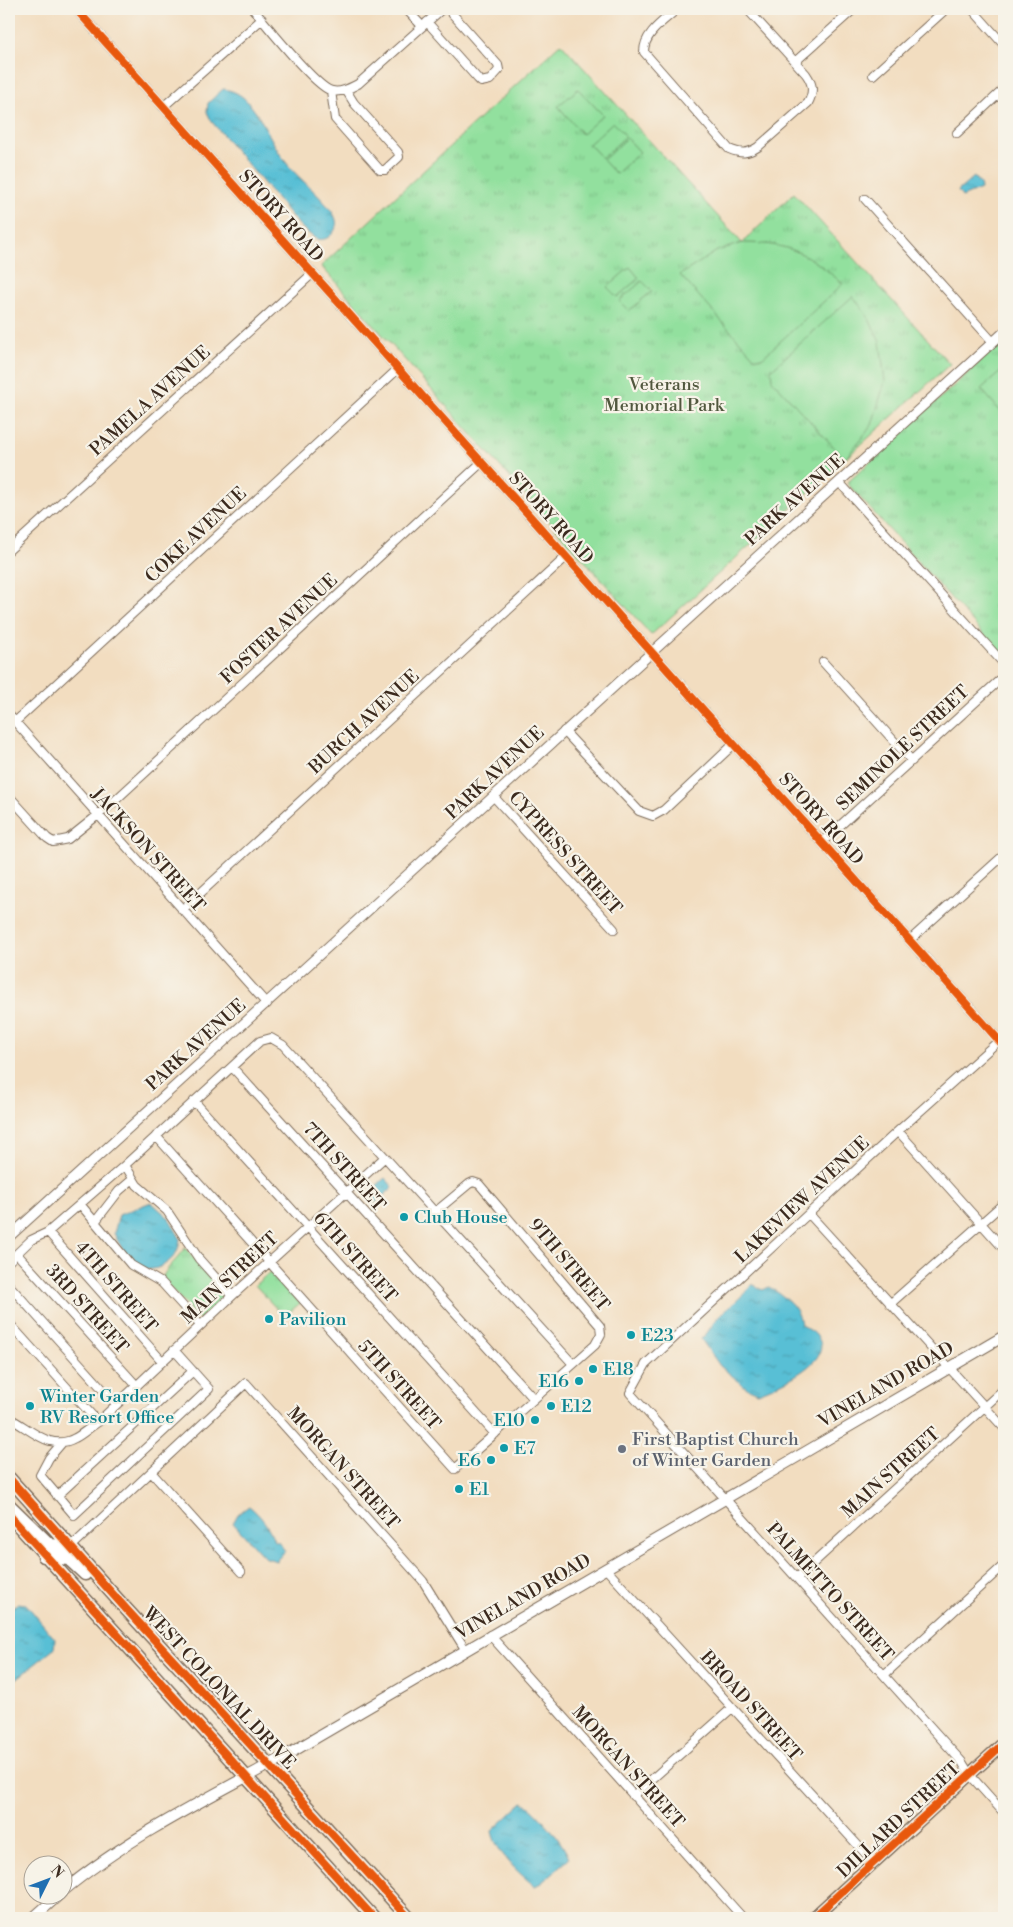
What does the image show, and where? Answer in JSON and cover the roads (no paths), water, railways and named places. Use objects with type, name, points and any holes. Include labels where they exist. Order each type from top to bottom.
[{"type":"highway","name":"WEST COLONIAL DRIVE","points":[[9,1478],[126,1610],[409,1918]]},
{"type":"highway","points":[[9,1505],[50,1545],[71,1547]]},
{"type":"highway","points":[[9,1515],[44,1556],[374,1918]]},
{"type":"highway","points":[[44,1556],[69,1559],[126,1610]]},
{"type":"main road","name":"VINELAND ROAD","points":[[72,1885],[109,1858],[1004,1336]]},
{"type":"main road","name":"DILLARD STREET","points":[[813,1918],[1004,1743]]},
{"type":"main road","name":"VINELAND ROAD","points":[[33,1918],[49,1904]]},
{"type":"street","name":"STORY ROAD","points":[[76,9],[481,463],[1003,1041]]},
{"type":"street","points":[[253,9],[316,81],[331,91],[346,90],[358,84],[442,9]]},
{"type":"street","points":[[406,9],[424,24],[478,79],[482,82],[490,80],[499,70],[498,65],[448,9]]},
{"type":"street","points":[[677,9],[650,34],[644,44],[644,52],[729,148],[739,153],[749,153],[808,103],[813,94],[811,81],[796,61],[748,9]]},
{"type":"street","points":[[796,61],[854,9]]},
{"type":"street","points":[[873,75],[946,9]]},
{"type":"street","points":[[972,9],[1004,45]]},
{"type":"street","points":[[163,107],[262,19]]},
{"type":"street","points":[[957,133],[1004,89]]},
{"type":"street","points":[[331,91],[335,119],[380,170],[385,170],[399,157],[398,152],[354,103],[346,90]]},
{"type":"street","points":[[865,199],[993,342]]},
{"type":"street","name":"PAMELA AVENUE","points":[[9,550],[312,274]]},
{"type":"street","name":"PARK AVENUE","points":[[9,1237],[1004,332]]},
{"type":"street","name":"COKE AVENUE","points":[[15,722],[398,369]]},
{"type":"street","name":"FOSTER AVENUE","points":[[9,796],[53,842],[68,839],[108,807],[481,463]]},
{"type":"street","points":[[838,482],[1004,664]]},
{"type":"street","name":"BURCH AVENUE","points":[[182,910],[566,557]]},
{"type":"street","points":[[823,662],[912,761]]},
{"type":"street","name":"SEMINOLE STREET","points":[[822,842],[1004,676]]},
{"type":"street","name":"JACKSON STREET","points":[[9,715],[96,815],[267,1004]]},
{"type":"street","points":[[564,731],[638,811],[653,816],[664,810],[734,744]]},
{"type":"street","name":"CYPRESS STREET","points":[[494,797],[614,929]]},
{"type":"street","points":[[910,940],[1004,854]]},
{"type":"street","points":[[9,1261],[31,1240],[48,1232],[80,1204],[260,1041],[271,1038],[278,1041],[573,1364]]},
{"type":"street","name":"LAKEVIEW AVENUE","points":[[630,1393],[646,1364],[810,1215],[898,1131],[1003,1041]]},
{"type":"street","name":"7TH STREET","points":[[232,1066],[534,1399]]},
{"type":"street","name":"6TH STREET","points":[[194,1101],[495,1434]]},
{"type":"street","points":[[898,1131],[1004,1250]]},
{"type":"street","name":"5TH STREET","points":[[156,1136],[455,1469],[573,1364]]},
{"type":"street","name":"MAIN STREET","points":[[61,1444],[76,1438],[98,1422],[268,1262],[385,1158]]},
{"type":"street","points":[[125,1164],[133,1179],[167,1211],[199,1259],[232,1296]]},
{"type":"street","points":[[95,1222],[119,1192],[133,1179]]},
{"type":"street","name":"9TH STREET","points":[[434,1213],[469,1184],[473,1182],[479,1184],[600,1326],[601,1334],[595,1345],[573,1364]]},
{"type":"street","points":[[890,1304],[1004,1203]]},
{"type":"street","points":[[80,1204],[131,1265],[162,1283],[200,1325]]},
{"type":"street","points":[[810,1215],[1004,1428]]},
{"type":"street","name":"4TH STREET","points":[[48,1232],[162,1361]]},
{"type":"street","name":"3RD STREET","points":[[17,1254],[136,1385]]},
{"type":"street","points":[[9,1286],[116,1404]]},
{"type":"street","points":[[9,1323],[98,1422]]},
{"type":"street","points":[[9,1418],[50,1443],[61,1444],[40,1474],[74,1515],[209,1389],[174,1350]]},
{"type":"street","points":[[57,1496],[193,1371]]},
{"type":"street","name":"MORGAN STREET","points":[[151,1472],[246,1383],[423,1581],[465,1649]]},
{"type":"street","name":"MAIN STREET","points":[[797,1578],[1004,1389]]},
{"type":"street","name":"PALMETTO STREET","points":[[630,1393],[884,1674],[962,1762],[970,1775],[1004,1813]]},
{"type":"street","points":[[71,1547],[151,1472],[241,1572]]},
{"type":"street","points":[[884,1674],[1004,1566]]},
{"type":"street","name":"BROAD STREET","points":[[606,1569],[874,1864]]},
{"type":"street","name":"MORGAN STREET","points":[[490,1635],[744,1918]]},
{"type":"street","points":[[633,1796],[732,1708]]},
{"type":"water","points":[[223,89],[238,94],[248,102],[288,165],[329,207],[336,220],[336,228],[327,238],[319,239],[313,237],[300,226],[212,122],[207,112],[208,103]]},
{"type":"water","points":[[974,177],[980,184],[981,189],[962,197],[958,191]]},
{"type":"water","points":[[385,1178],[393,1187],[375,1203],[367,1194]]},
{"type":"water","points":[[151,1202],[169,1218],[180,1238],[179,1246],[171,1259],[156,1268],[148,1269],[141,1267],[128,1256],[114,1233],[119,1215]]},
{"type":"water","points":[[752,1284],[763,1290],[769,1287],[786,1298],[797,1312],[801,1325],[816,1335],[821,1345],[819,1354],[802,1371],[758,1393],[747,1388],[720,1366],[701,1339],[718,1317]]},
{"type":"water","points":[[249,1506],[264,1522],[274,1541],[278,1541],[285,1551],[276,1561],[264,1557],[233,1523],[238,1514]]},
{"type":"water","points":[[18,1603],[26,1604],[55,1639],[54,1649],[15,1680],[9,1681],[9,1611]]},
{"type":"water","points":[[523,1802],[550,1828],[569,1859],[535,1886],[515,1869],[503,1854],[494,1839],[492,1831]]},
{"type":"place","name":"Club House","points":[[404,1217]]},
{"type":"place","name":"Pavilion","points":[[269,1319]]},
{"type":"place","name":"E23","points":[[631,1335]]},
{"type":"place","name":"E18","points":[[593,1369]]},
{"type":"place","name":"E16","points":[[579,1381]]},
{"type":"place","name":"Winter Garden RV Resort Office","points":[[30,1406]]},
{"type":"place","name":"E12","points":[[551,1406]]},
{"type":"place","name":"E10","points":[[535,1420]]},
{"type":"place","name":"E7","points":[[504,1448]]},
{"type":"place","name":"First Baptist Church of Winter Garden","points":[[622,1449]]},
{"type":"place","name":"E6","points":[[491,1460]]},
{"type":"place","name":"E1","points":[[459,1489]]},
{"type":"park label","name":"Veterans Memorial Park","points":[[664,394]]}]
